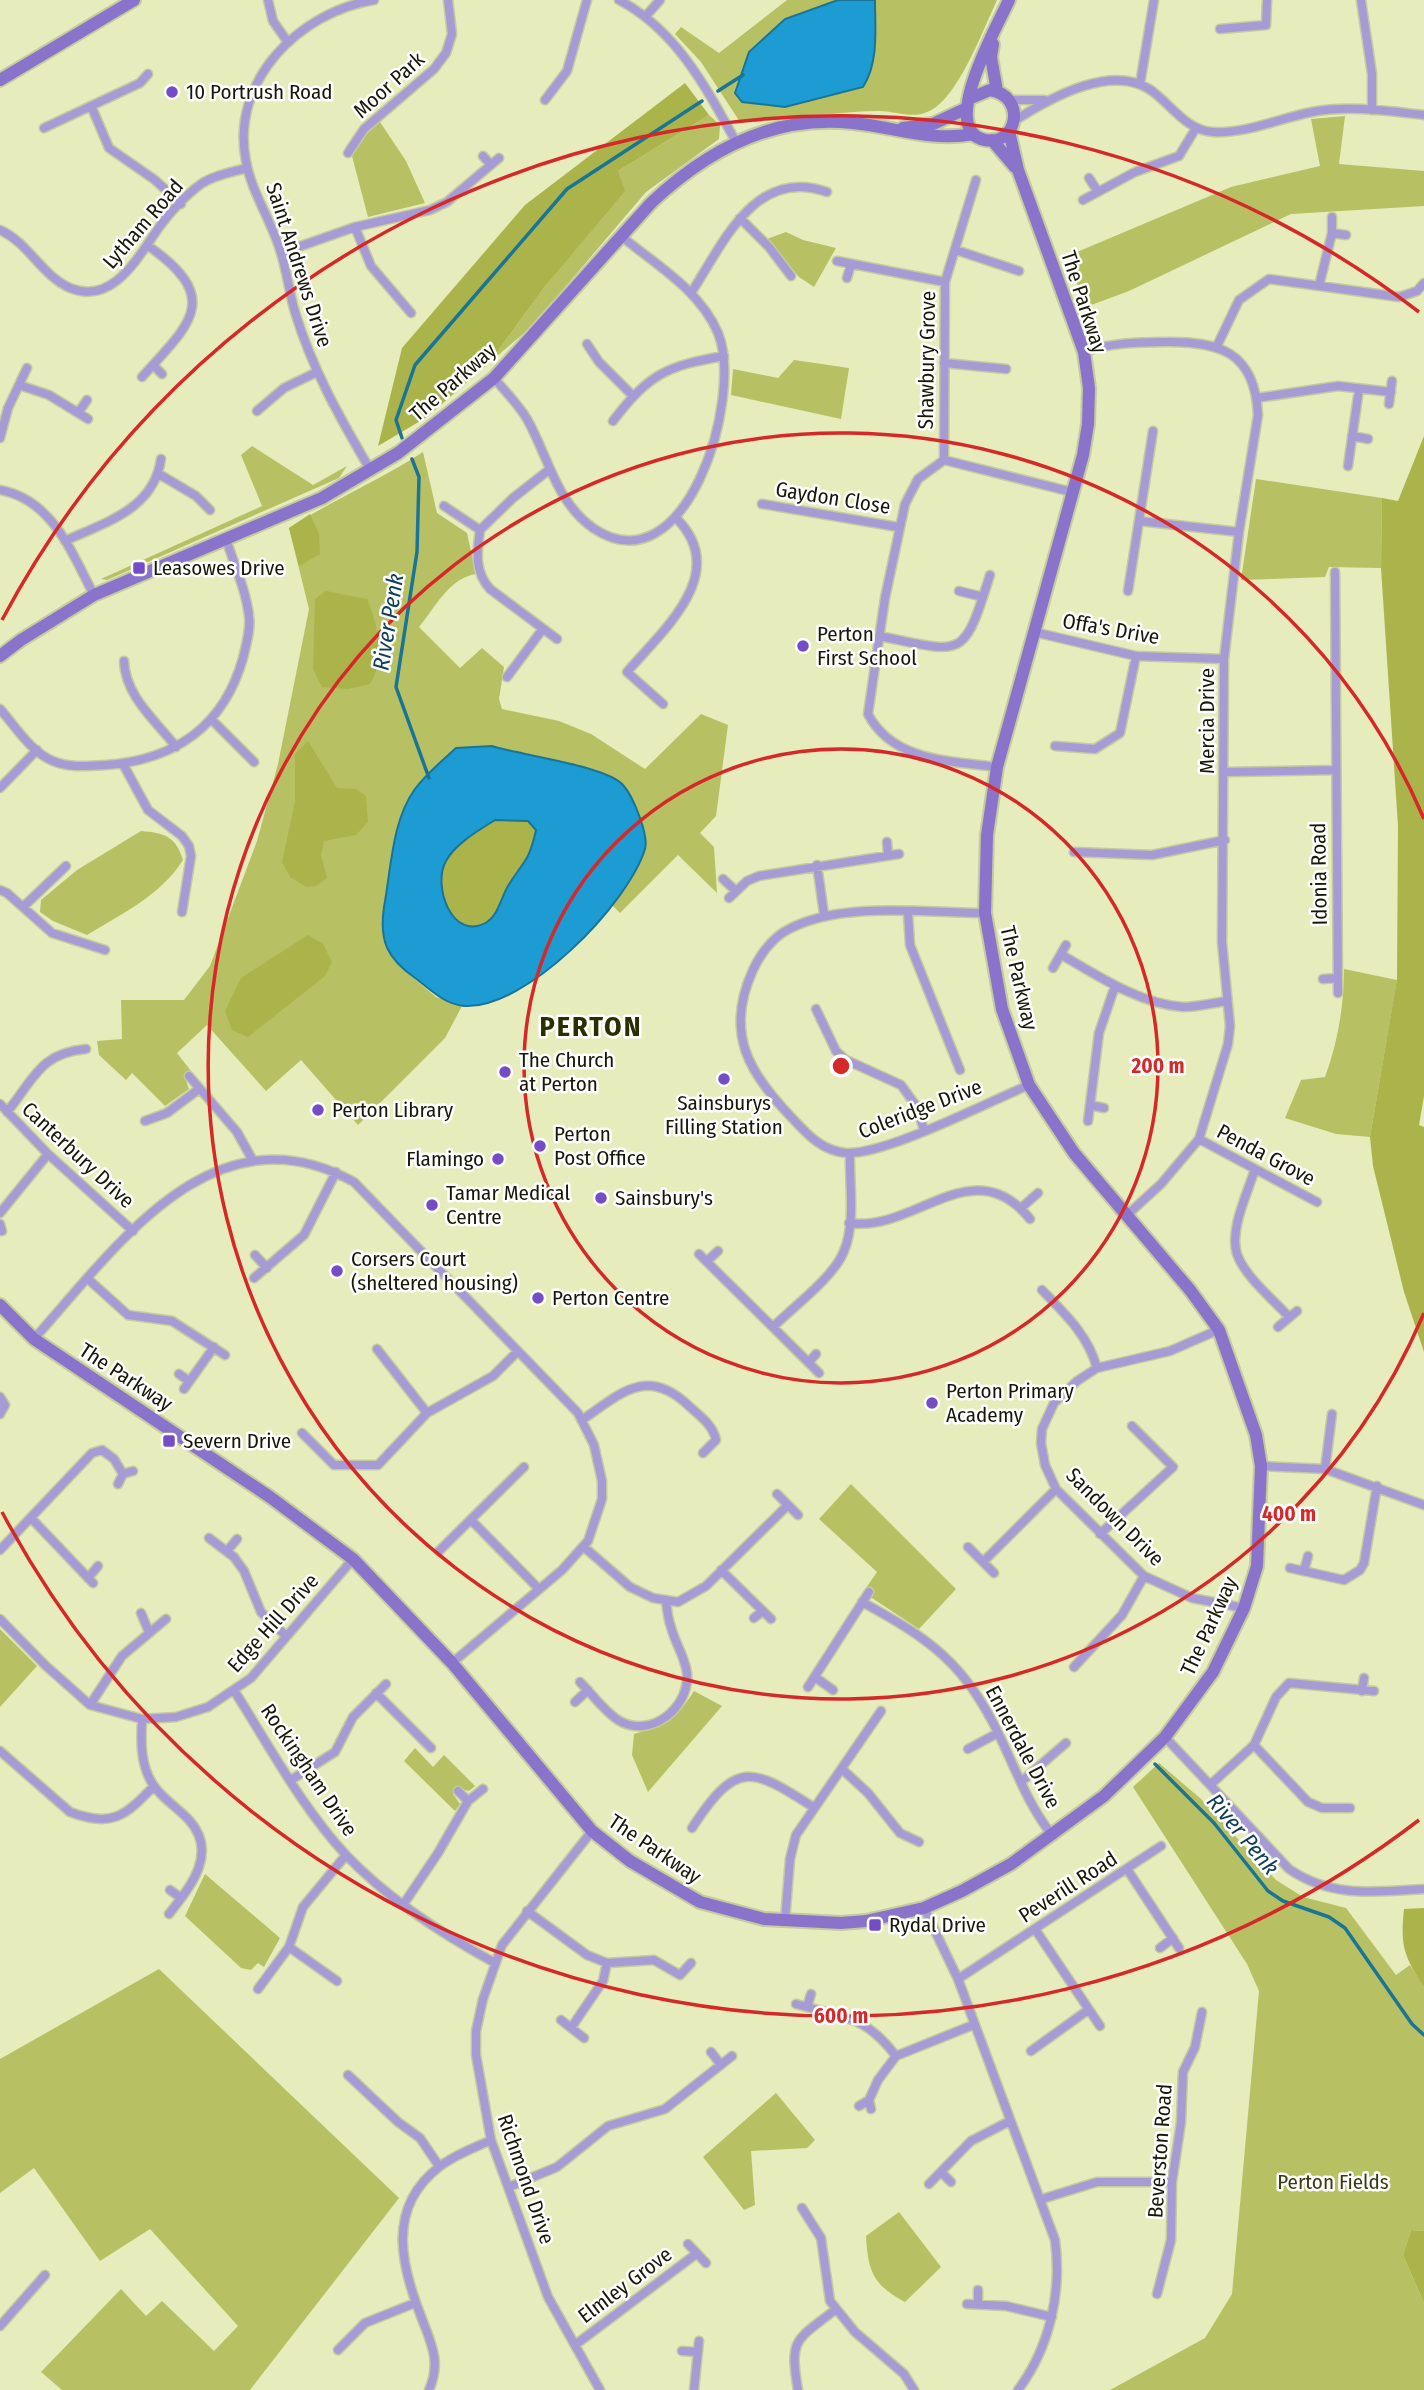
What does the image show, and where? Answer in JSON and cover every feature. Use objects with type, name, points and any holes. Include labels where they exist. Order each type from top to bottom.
[{"type":"street","points":[[0,80],[134,0]]},
{"type":"street","points":[[268,0],[273,21],[287,41]]},
{"type":"street","name":"Saint Andrews Drive","points":[[371,471],[317,372],[295,312],[281,253],[247,168],[244,118],[248,104],[268,65],[287,41],[333,12],[374,0]]},
{"type":"street","name":"Moor Park","points":[[348,153],[364,129],[434,69],[446,53],[452,34],[448,0]]},
{"type":"street","points":[[545,100],[567,71],[587,0]]},
{"type":"street","points":[[619,0],[645,17],[696,71],[736,142]]},
{"type":"street","points":[[645,17],[660,0]]},
{"type":"street","points":[[1009,0],[976,69],[966,123],[974,134],[992,140],[1047,100]]},
{"type":"street","points":[[1140,84],[1154,0]]},
{"type":"street","points":[[1220,29],[1266,25],[1267,0]]},
{"type":"street","points":[[1361,0],[1372,74],[1372,110]]},
{"type":"street","points":[[994,34],[991,57],[997,91]]},
{"type":"street","points":[[44,128],[92,108],[140,83],[148,74]]},
{"type":"street","points":[[1009,100],[1047,100],[1105,82],[1140,84],[1155,92],[1196,128],[1211,132],[1234,131],[1314,111],[1372,110],[1424,115]]},
{"type":"street","points":[[968,104],[983,91],[997,91],[1009,100],[1014,110],[1012,126]]},
{"type":"street","name":"The Parkway","points":[[895,129],[933,124],[968,104]]},
{"type":"street","points":[[92,108],[109,148],[155,180],[181,204]]},
{"type":"street","name":"The Parkway","points":[[0,656],[21,640],[94,596],[322,498],[371,471],[494,378],[621,236],[678,177],[736,142],[771,130],[813,122],[851,122],[947,139],[974,134]]},
{"type":"street","name":"The Parkway","points":[[0,1305],[34,1339],[220,1463],[353,1559],[452,1663],[592,1831],[629,1861],[684,1894],[744,1915],[785,1921],[866,1921],[924,1908],[997,1873],[1053,1836],[1126,1777],[1165,1737],[1213,1672],[1244,1608],[1257,1566],[1261,1466],[1256,1435],[1218,1330],[1190,1290],[1074,1153],[1029,1085],[1002,1009],[985,914],[987,835],[997,767],[1088,424],[1089,388],[1084,352],[1018,170],[1012,126]]},
{"type":"street","points":[[1083,200],[1135,172],[1179,156],[1196,128]]},
{"type":"street","name":"The Parkway","points":[[992,140],[1018,170]]},
{"type":"street","points":[[483,156],[491,165]]},
{"type":"street","points":[[281,253],[355,227],[429,210],[447,202],[499,158]]},
{"type":"street","name":"Lytham Road","points":[[0,230],[22,244],[55,280],[82,291],[110,286],[128,271],[181,204],[202,183],[247,168]]},
{"type":"street","points":[[1089,178],[1098,192]]},
{"type":"street","name":"Shawbury Grove","points":[[944,460],[945,282],[976,180]]},
{"type":"street","points":[[691,293],[750,206],[778,190],[797,187],[827,192]]},
{"type":"street","points":[[740,218],[769,247],[790,276]]},
{"type":"street","points":[[1319,286],[1332,233],[1332,218]]},
{"type":"street","points":[[355,227],[371,266],[411,313]]},
{"type":"street","points":[[1332,233],[1346,234]]},
{"type":"street","points":[[494,378],[527,419],[560,491],[590,526],[613,538],[629,539],[652,535],[684,508],[702,472],[716,434],[724,388],[724,356],[713,322],[691,293],[621,236]]},
{"type":"street","points":[[142,377],[186,330],[192,302],[189,287],[182,276],[169,260],[147,245]]},
{"type":"street","points":[[956,250],[1019,271]]},
{"type":"street","points":[[837,261],[945,282]]},
{"type":"street","points":[[847,278],[851,264]]},
{"type":"street","points":[[1084,352],[1100,346],[1141,342],[1198,341],[1217,346],[1239,300],[1251,289],[1269,279],[1399,297],[1417,291],[1424,283]]},
{"type":"street","points":[[587,344],[633,396]]},
{"type":"street","name":"Mercia Drive","points":[[1126,1216],[1161,1184],[1199,1139],[1228,1044],[1230,1026],[1222,942],[1225,840],[1224,659],[1239,532],[1258,415],[1257,398],[1248,371],[1229,352],[1217,346]]},
{"type":"street","points":[[613,421],[633,396],[671,367],[724,356]]},
{"type":"street","points":[[944,363],[1006,369]]},
{"type":"street","points":[[153,365],[162,374]]},
{"type":"street","points":[[0,438],[8,408],[27,368]]},
{"type":"street","points":[[257,411],[284,388],[317,372]]},
{"type":"street","points":[[1389,404],[1392,381]]},
{"type":"street","points":[[19,384],[50,395],[88,419]]},
{"type":"street","points":[[1257,398],[1338,386],[1391,392]]},
{"type":"street","points":[[1348,466],[1359,389]]},
{"type":"street","points":[[78,413],[87,400]]},
{"type":"street","points":[[1128,591],[1153,431]]},
{"type":"street","points":[[1352,436],[1368,439]]},
{"type":"street","points":[[65,541],[139,504],[159,474],[161,458]]},
{"type":"street","points":[[997,767],[938,760],[896,747],[876,729],[868,714],[868,698],[898,527],[913,485],[944,460],[1072,492]]},
{"type":"street","points":[[550,469],[513,498],[480,530],[477,557],[483,580],[542,630],[557,639]]},
{"type":"street","points":[[159,474],[196,496],[211,510]]},
{"type":"street","points":[[0,490],[26,497],[39,505],[65,541],[94,596]]},
{"type":"street","name":"Gaydon Close","points":[[762,505],[898,527]]},
{"type":"street","points":[[444,506],[480,530]]},
{"type":"street","points":[[663,704],[627,672],[679,611],[691,590],[697,571],[696,545],[690,533],[675,517]]},
{"type":"street","points":[[1139,521],[1239,532]]},
{"type":"street","points":[[0,709],[37,750],[54,762],[77,766],[122,764],[176,747],[211,719],[238,674],[249,617],[226,539]]},
{"type":"street","name":"Idonia Road","points":[[1335,572],[1338,993]]},
{"type":"street","points":[[880,636],[944,649],[956,647],[972,629],[990,575]]},
{"type":"street","points":[[959,591],[983,597]]},
{"type":"street","points":[[507,677],[542,630]]},
{"type":"street","name":"Offa's Drive","points":[[1034,632],[1136,656],[1224,659]]},
{"type":"street","points":[[1055,746],[1095,749],[1120,733],[1136,656]]},
{"type":"street","points":[[124,661],[124,676],[131,693],[176,747]]},
{"type":"street","points":[[211,719],[254,762]]},
{"type":"street","points":[[0,788],[37,750]]},
{"type":"street","points":[[122,764],[148,810],[182,836],[189,846],[191,856],[182,912]]},
{"type":"street","points":[[1224,772],[1335,770]]},
{"type":"street","points":[[1074,852],[1152,855],[1225,840]]},
{"type":"street","points":[[887,842],[888,855]]},
{"type":"street","points":[[723,879],[732,895],[747,881],[760,876],[900,854]]},
{"type":"street","points":[[817,865],[824,914]]},
{"type":"street","points":[[23,907],[66,866]]},
{"type":"street","points":[[0,890],[52,933],[104,950]]},
{"type":"street","points":[[908,913],[910,945],[960,1070]]},
{"type":"street","name":"Coleridge Drive","points":[[985,914],[824,914],[789,929],[758,958],[738,1012],[740,1034],[758,1077],[785,1112],[820,1145],[833,1152],[870,1152],[1029,1085]]},
{"type":"street","points":[[1053,968],[1066,945]]},
{"type":"street","points":[[1062,955],[1115,986],[1181,1007],[1227,1001]]},
{"type":"street","points":[[1323,979],[1338,978]]},
{"type":"street","points":[[1088,1121],[1099,1033],[1115,986]]},
{"type":"street","points":[[816,1009],[836,1051],[846,1060],[901,1085],[917,1107],[924,1130]]},
{"type":"street","points":[[8,1112],[48,1059],[86,1049]]},
{"type":"street","points":[[189,1076],[236,1132],[251,1159]]},
{"type":"street","points":[[145,1121],[167,1113],[200,1089]]},
{"type":"street","name":"Canterbury Drive","points":[[0,1104],[48,1154],[133,1231]]},
{"type":"street","points":[[1090,1105],[1104,1108]]},
{"type":"street","name":"Penda Grove","points":[[1199,1139],[1317,1202]]},
{"type":"street","points":[[773,1327],[839,1261],[845,1250],[849,1223],[850,1153]]},
{"type":"street","points":[[0,1213],[48,1154]]},
{"type":"street","points":[[34,1339],[133,1231],[188,1184],[225,1166],[251,1159],[301,1160],[336,1172],[354,1182],[582,1420],[594,1445],[602,1481],[598,1515],[584,1547],[452,1663]]},
{"type":"street","points":[[1255,1169],[1237,1228],[1236,1252],[1242,1264],[1289,1317]]},
{"type":"street","points":[[254,1278],[304,1235],[336,1172]]},
{"type":"street","points":[[849,1223],[879,1224],[961,1191],[983,1190],[1003,1195],[1021,1208],[1030,1219]]},
{"type":"street","points":[[1021,1208],[1038,1193]]},
{"type":"street","points":[[707,1261],[718,1251]]},
{"type":"street","points":[[699,1254],[818,1373]]},
{"type":"street","points":[[255,1255],[267,1268]]},
{"type":"street","points":[[88,1279],[128,1315],[172,1321],[225,1355]]},
{"type":"street","points":[[1042,1290],[1078,1328],[1092,1348],[1097,1368]]},
{"type":"street","points":[[1278,1327],[1297,1311]]},
{"type":"street","name":"Sandown Drive","points":[[1218,1330],[1170,1350],[1097,1368],[1067,1389],[1047,1415],[1041,1443],[1045,1465],[1056,1489],[1144,1576],[1192,1598],[1244,1608]]},
{"type":"street","points":[[179,1374],[187,1385],[214,1347]]},
{"type":"street","points":[[377,1349],[427,1413]]},
{"type":"street","points":[[302,1433],[334,1465],[378,1465],[427,1413],[493,1376],[517,1352]]},
{"type":"street","points":[[808,1362],[816,1354]]},
{"type":"street","points":[[582,1420],[632,1387],[642,1384],[662,1387],[677,1395],[712,1429],[716,1440],[703,1453]]},
{"type":"street","points":[[0,1397],[5,1405],[0,1414]]},
{"type":"street","points":[[1325,1469],[1332,1413]]},
{"type":"street","points":[[1100,1534],[1173,1467],[1132,1426]]},
{"type":"street","points":[[0,1550],[92,1453],[102,1450],[114,1459],[123,1474]]},
{"type":"street","points":[[1261,1466],[1325,1469],[1424,1504]]},
{"type":"street","points":[[439,1551],[524,1467]]},
{"type":"street","points":[[118,1484],[123,1474],[133,1471]]},
{"type":"street","points":[[1290,1568],[1344,1580],[1360,1570],[1364,1563],[1377,1486]]},
{"type":"street","points":[[983,1562],[1056,1489]]},
{"type":"street","points":[[777,1494],[798,1515]]},
{"type":"street","points":[[584,1547],[631,1587],[666,1601],[678,1602],[693,1595],[788,1505]]},
{"type":"street","points":[[31,1518],[90,1581],[98,1566]]},
{"type":"street","points":[[472,1521],[538,1588]]},
{"type":"street","points":[[209,1538],[227,1551],[244,1571],[261,1612],[286,1636]]},
{"type":"street","points":[[227,1551],[237,1539]]},
{"type":"street","points":[[968,1547],[994,1573]]},
{"type":"street","points":[[1304,1571],[1308,1556]]},
{"type":"street","name":"Edge Hill Drive","points":[[0,1619],[54,1674],[90,1705],[142,1718],[193,1713],[235,1692],[251,1678],[353,1559]]},
{"type":"street","points":[[721,1570],[771,1619]]},
{"type":"street","points":[[1074,1667],[1122,1615],[1144,1576]]},
{"type":"street","points":[[808,1687],[869,1592]]},
{"type":"street","points":[[580,1682],[617,1720],[634,1726],[659,1721],[680,1704],[686,1693],[687,1672],[671,1627],[666,1601]]},
{"type":"street","name":"Ennerdale Drive","points":[[862,1602],[938,1647],[970,1685],[1053,1836]]},
{"type":"street","points":[[754,1618],[762,1611]]},
{"type":"street","points":[[141,1613],[149,1632]]},
{"type":"street","points":[[90,1705],[122,1656],[166,1619]]},
{"type":"street","points":[[815,1677],[833,1690]]},
{"type":"street","points":[[1362,1691],[1364,1678]]},
{"type":"street","points":[[291,1780],[335,1752],[353,1717],[386,1684]]},
{"type":"street","points":[[1210,1785],[1254,1745],[1276,1697],[1289,1684],[1374,1691]]},
{"type":"street","points":[[575,1702],[588,1690]]},
{"type":"street","name":"Rockingham Drive","points":[[235,1692],[291,1780],[346,1855],[403,1905],[495,1963]]},
{"type":"street","points":[[376,1693],[431,1748]]},
{"type":"street","points":[[785,1921],[791,1851],[813,1807],[881,1711]]},
{"type":"street","points":[[142,1718],[140,1747],[154,1787],[191,1822],[199,1836],[202,1855],[200,1872],[169,1914]]},
{"type":"street","points":[[968,1749],[998,1732]]},
{"type":"street","points":[[1165,1737],[1289,1869],[1309,1883],[1334,1890],[1362,1892],[1424,1889]]},
{"type":"street","points":[[1021,1782],[1066,1743]]},
{"type":"street","points":[[1254,1745],[1314,1806],[1350,1808]]},
{"type":"street","points":[[0,1751],[70,1812],[83,1817],[103,1819],[124,1815],[154,1787]]},
{"type":"street","points":[[842,1769],[868,1793],[900,1833],[919,1842]]},
{"type":"street","points":[[692,1828],[719,1790],[736,1778],[758,1776],[771,1779],[813,1807]]},
{"type":"street","points":[[403,1905],[438,1853],[468,1801],[483,1789]]},
{"type":"street","points":[[458,1791],[468,1801]]},
{"type":"street","name":"Richmond Drive","points":[[592,1831],[502,1945],[477,2031],[479,2082],[491,2140],[548,2297],[600,2390]]},
{"type":"street","name":"Peverill Road","points":[[958,1979],[1161,1846]]},
{"type":"street","points":[[258,1989],[289,1947],[303,1907],[346,1855]]},
{"type":"street","points":[[1127,1869],[1179,1948]]},
{"type":"street","points":[[170,1890],[181,1898]]},
{"type":"street","points":[[924,1908],[958,1979],[1008,2122],[1042,2199],[1055,2240],[1058,2265],[1052,2317],[1031,2373],[1018,2390]]},
{"type":"street","points":[[527,1911],[586,1955],[607,1963],[645,1958],[680,1975],[691,1963]]},
{"type":"street","points":[[1035,1929],[1100,2026]]},
{"type":"street","points":[[1160,1948],[1172,1938]]},
{"type":"street","points":[[289,1947],[337,1981]]},
{"type":"street","points":[[572,2028],[603,1981],[607,1963]]},
{"type":"street","points":[[807,2007],[811,1994]]},
{"type":"street","points":[[796,2004],[866,2024],[881,2036],[896,2056]]},
{"type":"street","points":[[1031,2051],[1088,2010]]},
{"type":"street","name":"Beverston Road","points":[[1157,2294],[1171,2240],[1172,2182],[1181,2122],[1183,2071],[1195,2047],[1202,2012]]},
{"type":"street","points":[[561,2020],[584,2038]]},
{"type":"street","points":[[859,2106],[870,2104],[878,2080],[896,2056],[973,2025]]},
{"type":"street","points":[[711,2052],[722,2064]]},
{"type":"street","points":[[509,2187],[557,2167],[608,2126],[665,2109],[732,2056]]},
{"type":"street","points":[[348,2075],[398,2122],[420,2137],[439,2166]]},
{"type":"street","points":[[929,2184],[971,2141],[1008,2122]]},
{"type":"street","points":[[429,2390],[434,2378],[436,2355],[415,2303],[401,2256],[403,2223],[418,2191],[439,2166],[491,2140]]},
{"type":"street","points":[[941,2172],[951,2182]]},
{"type":"street","points":[[1042,2199],[1097,2182],[1172,2182]]},
{"type":"street","points":[[802,2208],[821,2238],[826,2284],[836,2309],[855,2332],[904,2374],[914,2390]]},
{"type":"street","name":"Elmley Grove","points":[[688,2244],[706,2263]]},
{"type":"street","name":"Elmley Grove","points":[[575,2344],[696,2254]]},
{"type":"street","points":[[0,2326],[45,2275]]},
{"type":"street","points":[[978,2290],[978,2302]]},
{"type":"street","points":[[967,2304],[978,2302],[1052,2317]]},
{"type":"street","points":[[338,2350],[369,2321],[415,2303]]},
{"type":"street","points":[[798,2390],[792,2356],[794,2346],[798,2339],[836,2309]]},
{"type":"street","points":[[363,2312],[369,2321]]},
{"type":"street","points":[[694,2390],[699,2341]]},
{"type":"street","points":[[682,2351],[697,2352]]},
{"type":"green space","points":[[787,0],[997,0],[955,86],[946,98],[929,111],[909,115],[862,111],[740,122],[701,62],[675,34],[681,27],[719,53]]},
{"type":"green space","points":[[685,83],[709,115],[618,171],[625,191],[546,285],[489,363],[427,417],[378,446],[402,348],[525,205]]},
{"type":"green space","points":[[709,115],[720,125],[719,139],[646,192],[531,327],[489,363],[546,285],[618,171]]},
{"type":"green space","points":[[1345,116],[1339,164],[1424,171],[1424,206],[1291,214],[1129,291],[1083,308],[1070,255],[1231,187],[1320,166],[1311,119]]},
{"type":"green space","points":[[380,122],[406,161],[425,203],[368,217],[352,156],[364,135]]},
{"type":"green space","points":[[786,232],[803,240],[836,248],[814,287],[799,277],[767,239]]},
{"type":"green space","points":[[794,360],[849,368],[841,419],[731,395],[733,369],[778,378]]},
{"type":"green space","points":[[1424,436],[1424,1096],[1419,1125],[1424,1127],[1424,1352],[1404,1292],[1373,1166],[1370,1137],[1397,979],[1398,826],[1381,568],[1382,498],[1398,501]]},
{"type":"green space","points":[[252,446],[313,485],[347,466],[339,478],[107,580],[101,579],[262,506],[241,455]]},
{"type":"green space","points":[[423,452],[437,513],[467,533],[476,574],[458,581],[450,588],[419,627],[460,668],[482,648],[504,667],[499,699],[502,709],[559,721],[591,734],[645,769],[701,714],[728,725],[716,816],[700,833],[714,847],[717,893],[678,855],[620,913],[611,904],[630,880],[597,770],[492,746],[456,748],[414,790],[405,971],[436,997],[462,1006],[445,1038],[358,1125],[301,1060],[266,1091],[207,1025],[177,1053],[191,1071],[184,1075],[189,1089],[165,1106],[132,1073],[126,1080],[99,1055],[97,1041],[122,1039],[121,1000],[184,1000],[210,966],[257,841],[278,764],[309,609],[289,528]]},
{"type":"green space","points":[[1256,479],[1382,498],[1381,568],[1329,567],[1325,577],[1241,580]]},
{"type":"green space","points":[[310,514],[319,534],[320,554],[299,566],[289,528]]},
{"type":"green space","points":[[326,591],[367,599],[379,642],[378,664],[370,684],[348,689],[322,687],[313,669],[315,599]]},
{"type":"green space","points":[[308,741],[337,788],[356,789],[366,796],[368,822],[356,835],[324,841],[321,855],[327,878],[316,886],[306,887],[290,877],[282,862],[295,802],[295,754]]},
{"type":"green space","points":[[495,820],[528,821],[536,830],[533,841],[528,855],[508,886],[494,915],[487,922],[475,926],[464,925],[448,909],[442,872],[455,849]]},
{"type":"green space","points":[[141,831],[168,837],[177,846],[183,860],[174,873],[152,894],[87,935],[53,921],[40,912],[41,900],[77,870]]},
{"type":"green space","points":[[308,935],[323,944],[332,962],[325,976],[248,1037],[232,1030],[225,1011],[241,978]]},
{"type":"green space","points":[[1344,969],[1397,980],[1370,1137],[1336,1134],[1285,1118],[1301,1080],[1325,1077],[1339,1023]]},
{"type":"green space","points":[[851,1484],[956,1589],[919,1629],[872,1598],[866,1588],[877,1572],[819,1519]]},
{"type":"green space","points":[[0,1629],[37,1666],[0,1707]]},
{"type":"green space","points":[[694,1691],[722,1706],[648,1792],[632,1755],[634,1734],[670,1720]]},
{"type":"green space","points":[[415,1748],[433,1767],[444,1755],[475,1786],[469,1791],[458,1788],[453,1794],[460,1804],[455,1811],[404,1761]]},
{"type":"green space","name":"Perton Fields","points":[[1159,1763],[1201,1799],[1276,1880],[1303,1897],[1346,1908],[1396,1975],[1410,1965],[1424,1987],[1424,2231],[1411,2230],[1403,2255],[1424,2303],[1424,2390],[1110,2390],[1205,2338],[1232,2294],[1259,1991],[1247,1964],[1133,1787]]},
{"type":"green space","points":[[205,1874],[280,1938],[264,1967],[258,1963],[251,1970],[241,1968],[185,1916]]},
{"type":"green space","points":[[1424,1908],[1424,1987],[1408,1958],[1403,1932],[1404,1909]]},
{"type":"green space","points":[[159,1969],[399,2198],[250,2390],[62,2390],[41,2372],[121,2289],[146,2316],[162,2301],[214,2351],[238,2326],[150,2229],[100,2261],[34,2168],[0,2193],[0,2059]]},
{"type":"green space","points":[[776,2093],[815,2140],[807,2148],[751,2151],[755,2205],[744,2210],[703,2157]]},
{"type":"green space","points":[[899,2212],[941,2267],[905,2302],[894,2296],[874,2276],[868,2259],[866,2236]]},
{"type":"green space","points":[[1411,2230],[1424,2231],[1424,2303],[1403,2255]]},
{"type":"water","points":[[838,0],[875,0],[874,56],[863,87],[785,107],[742,102],[735,93],[749,52],[785,19]]},
{"type":"water","points":[[492,746],[582,767],[614,778],[623,785],[631,798],[646,843],[635,872],[618,897],[597,924],[571,950],[544,973],[516,991],[489,1003],[464,1006],[432,992],[405,971],[387,948],[383,930],[391,862],[401,815],[419,783],[456,748]],"holes":[[[495,820],[528,821],[536,830],[531,849],[494,915],[487,922],[475,926],[464,925],[448,908],[444,896],[442,871],[446,861],[461,843]]]},
{"type":"waterway","name":"River Penk","points":[[718,91],[743,75]]},
{"type":"waterway","name":"River Penk","points":[[402,438],[396,420],[415,365],[567,189],[702,101]]},
{"type":"waterway","name":"River Penk","points":[[412,459],[419,477],[417,552],[396,687],[429,778]]},
{"type":"waterway","name":"River Penk","points":[[1155,1764],[1214,1823],[1268,1891],[1283,1901],[1329,1917],[1345,1928],[1412,2024],[1424,2035]]},
{"type":"place","name":"10 Portrush Road","points":[[172,92]]},
{"type":"place","name":"Leasowes Drive","points":[[139,568]]},
{"type":"place","name":"Perton First School","points":[[803,646]]},
{"type":"place","name":"The Church at Perton","points":[[505,1072]]},
{"type":"place","name":"Sainsburys Filling Station","points":[[724,1079]]},
{"type":"place","name":"Perton Library","points":[[318,1110]]},
{"type":"place","name":"Perton Post Office","points":[[540,1146]]},
{"type":"place","name":"Flamingo","points":[[498,1159]]},
{"type":"place","name":"Sainsbury's","points":[[601,1198]]},
{"type":"place","name":"Tamar Medical Centre","points":[[432,1205]]},
{"type":"place","name":"Corsers Court (sheltered housing)","points":[[337,1271]]},
{"type":"place","name":"Perton Centre","points":[[538,1298]]},
{"type":"place","name":"Perton Primary Academy","points":[[932,1403]]},
{"type":"place","name":"Severn Drive","points":[[169,1441]]},
{"type":"place","name":"Rydal Drive","points":[[875,1925]]},
{"type":"district","name":"PERTON","points":[[591,1026]]}]
